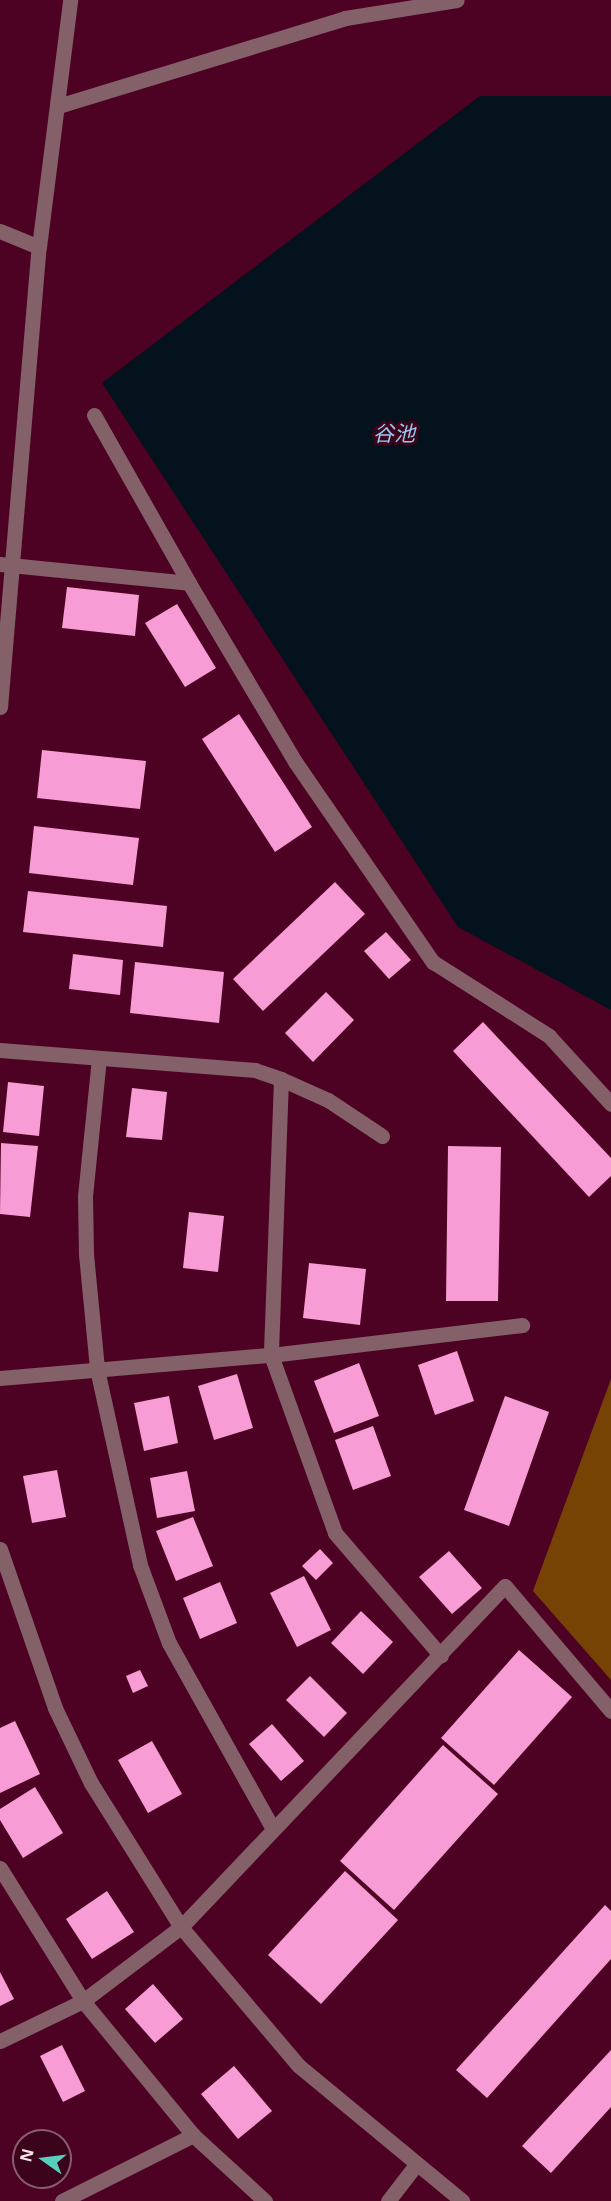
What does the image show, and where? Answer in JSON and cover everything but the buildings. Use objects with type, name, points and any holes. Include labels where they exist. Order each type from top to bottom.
[{"type":"street","points":[[0,706],[6,565],[39,247],[70,0]]},
{"type":"street","points":[[58,106],[345,18],[457,0]]},
{"type":"street","points":[[0,231],[39,247]]},
{"type":"street","points":[[94,414],[189,582],[296,763],[433,962],[549,1036],[611,1104]]},
{"type":"street","points":[[6,565],[189,582]]},
{"type":"street","points":[[0,1050],[255,1070],[328,1100],[382,1136]]},
{"type":"street","points":[[99,1058],[85,1196],[97,1369],[140,1565],[169,1643],[273,1828]]},
{"type":"street","points":[[281,1079],[271,1355],[335,1533],[441,1656]]},
{"type":"street","points":[[0,1378],[271,1355],[522,1325]]},
{"type":"street","points":[[0,1549],[55,1708],[91,1783],[181,1927],[299,2066],[415,2166],[462,2201]]},
{"type":"street","points":[[0,2042],[83,2001],[181,1927],[273,1828],[441,1656],[505,1586],[611,1711]]},
{"type":"street","points":[[0,1868],[83,2001],[193,2135],[265,2201]]},
{"type":"street","points":[[62,2201],[193,2135]]},
{"type":"street","points":[[388,2201],[415,2166]]},
{"type":"shaded area","points":[[611,1379],[611,1680],[533,1591]]},
{"type":"water","name":"谷池","points":[[480,96],[611,96],[611,1010],[458,927],[102,383]]}]
